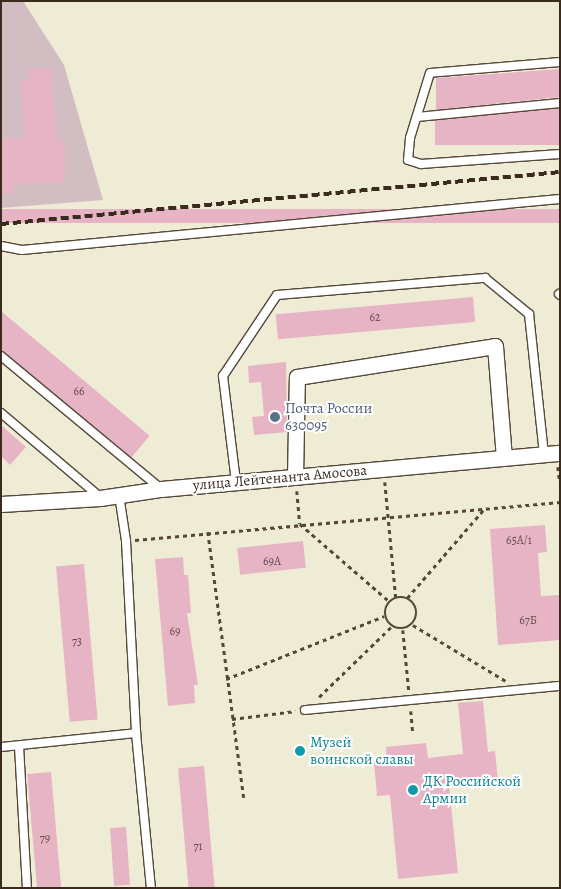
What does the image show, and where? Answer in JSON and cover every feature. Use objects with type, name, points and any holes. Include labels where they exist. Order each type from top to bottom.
[{"type":"street","points":[[295,477],[297,376],[495,346],[504,458]]},
{"type":"street","name":"улица Лейтенанта Амосова","points":[[1,504],[100,498],[160,489],[552,454]]},
{"type":"lane","points":[[560,62],[430,72],[417,116],[408,160],[415,162],[560,154]]},
{"type":"lane","points":[[417,116],[560,103]]},
{"type":"lane","points":[[1,246],[22,250],[560,199]]},
{"type":"lane","points":[[236,482],[223,376],[277,295],[485,278],[529,314],[552,454]]},
{"type":"lane","points":[[1,356],[160,489]]},
{"type":"lane","points":[[1,413],[100,498]]},
{"type":"lane","points":[[119,495],[126,541],[136,734],[151,888]]},
{"type":"lane","points":[[305,710],[560,686]]},
{"type":"lane","points":[[1,746],[18,746],[136,734]]},
{"type":"lane","points":[[18,746],[27,888]]},
{"type":"path","points":[[384,469],[396,598]]},
{"type":"path","points":[[295,477],[300,524],[390,601]]},
{"type":"path","points":[[126,541],[388,515],[560,502]]},
{"type":"path","points":[[226,679],[384,616],[390,601],[396,598],[408,598],[485,508]]},
{"type":"path","points":[[208,532],[226,679],[244,798]]},
{"type":"path","points":[[408,598],[416,610],[413,625]]},
{"type":"path","points":[[384,616],[391,627],[403,630],[413,625]]},
{"type":"path","points":[[413,625],[521,690]]},
{"type":"path","points":[[232,719],[305,710],[391,627]]},
{"type":"path","points":[[403,630],[413,732]]},
{"type":"shaded area","points":[[1,1],[23,1],[64,65],[103,200],[1,208]]},
{"type":"building","points":[[51,68],[57,141],[65,141],[65,182],[13,185],[15,192],[1,194],[1,139],[25,139],[20,80],[29,80],[28,69]]},
{"type":"building","points":[[560,69],[560,97],[436,110],[436,78]]},
{"type":"building","points":[[435,109],[560,109],[560,145],[435,145]]},
{"type":"building","points":[[1,209],[560,209],[560,223],[1,223]]},
{"type":"building","points":[[473,297],[475,322],[278,339],[276,314]]},
{"type":"building","points":[[1,311],[150,436],[130,459],[1,351]]},
{"type":"building","points":[[286,362],[287,432],[254,435],[252,417],[264,416],[261,382],[249,383],[248,366]]},
{"type":"building","points":[[1,425],[26,447],[10,465],[1,456]]},
{"type":"building","points":[[545,525],[547,552],[538,553],[541,596],[559,595],[560,640],[498,645],[490,529]]},
{"type":"building","points":[[303,541],[306,568],[240,575],[237,548]]},
{"type":"building","points":[[183,557],[184,575],[188,575],[191,613],[187,613],[198,685],[194,685],[195,703],[168,706],[155,559]]},
{"type":"building","points":[[84,564],[98,719],[70,722],[56,566]]},
{"type":"building","name":"ДК Российской Армии","points":[[483,701],[488,752],[495,751],[498,781],[449,786],[458,873],[398,879],[390,795],[377,796],[374,762],[387,761],[386,747],[426,743],[428,758],[463,754],[458,703]]},
{"type":"building","points":[[204,766],[215,888],[189,888],[178,768]]},
{"type":"building","points":[[51,772],[61,888],[37,888],[27,774]]},
{"type":"building","points":[[126,827],[130,885],[114,886],[110,828]]},
{"type":"railway","points":[[1,224],[560,172]]},
{"type":"place","name":"Почта России 630095","points":[[275,417]]},
{"type":"place","name":"Музей воинской славы","points":[[300,751]]},
{"type":"place","name":"ДК Российской Армии","points":[[413,790]]}]
